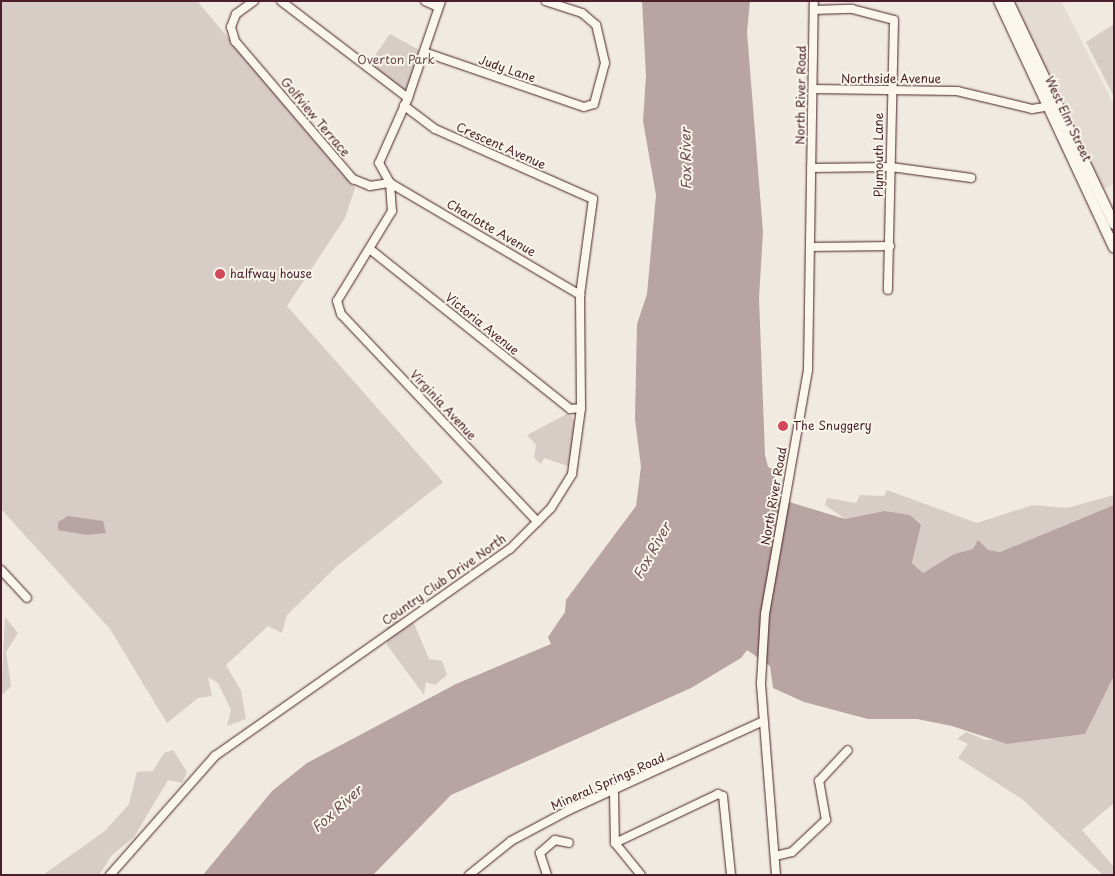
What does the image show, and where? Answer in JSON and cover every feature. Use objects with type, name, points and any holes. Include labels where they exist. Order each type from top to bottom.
[{"type":"main road","name":"West Elm Street","points":[[999,1],[1114,224]]},
{"type":"main road","name":"West Elm Street","points":[[1008,1],[1114,248]]},
{"type":"street","name":"Golfview Terrace","points":[[254,1],[236,14],[231,27],[235,41],[353,179],[370,186],[390,183]]},
{"type":"street","points":[[281,1],[408,98]]},
{"type":"street","points":[[371,250],[392,211],[390,183],[379,163],[408,98],[440,4],[424,1]]},
{"type":"street","name":"Judy Lane","points":[[424,52],[584,107],[594,104],[605,64],[596,25],[582,13],[546,1]]},
{"type":"street","name":"North River Road","points":[[776,875],[761,683],[765,614],[808,370],[812,247],[811,168],[814,1]]},
{"type":"street","name":"Plymouth Lane","points":[[814,10],[852,9],[894,20],[890,90],[891,167],[888,290]]},
{"type":"street","name":"Northside Avenue","points":[[813,89],[957,91],[1032,109],[1052,105]]},
{"type":"street","name":"Crescent Avenue","points":[[404,106],[434,129],[592,199]]},
{"type":"street","points":[[811,168],[891,167],[971,178]]},
{"type":"street","name":"Charlotte Avenue","points":[[390,183],[580,295]]},
{"type":"street","name":"Country Club Drive North","points":[[110,875],[215,756],[494,561],[538,522],[572,474],[581,408],[580,295],[592,199]]},
{"type":"street","points":[[812,247],[890,246]]},
{"type":"street","name":"Virginia Avenue","points":[[371,250],[337,301],[341,314],[538,522]]},
{"type":"street","name":"Victoria Avenue","points":[[371,250],[570,409],[581,408]]},
{"type":"street","points":[[1,570],[27,598]]},
{"type":"street","name":"Mineral Springs Road","points":[[469,875],[511,841],[569,810],[614,793],[763,721]]},
{"type":"street","points":[[775,856],[792,852],[826,820],[819,781],[848,750]]},
{"type":"street","points":[[614,793],[615,843],[642,875]]},
{"type":"street","points":[[615,843],[718,794],[724,796],[731,875]]},
{"type":"street","points":[[547,875],[540,853],[555,840],[569,843]]},
{"type":"shaded area","points":[[1009,1],[1061,1],[1114,105],[1114,184],[1100,191]]},
{"type":"green space","points":[[1,1],[197,1],[355,188],[345,218],[287,306],[443,482],[337,566],[287,615],[282,633],[268,626],[226,665],[241,691],[246,719],[227,726],[231,710],[218,683],[208,677],[212,696],[198,698],[167,723],[110,629],[1,509]]},
{"type":"green space","points":[[1114,24],[1114,97],[1086,42]]},
{"type":"green space","name":"Overton Park","points":[[390,34],[421,51],[407,94],[369,64]]},
{"type":"green space","points":[[569,413],[575,422],[570,467],[544,458],[541,464],[534,458],[536,445],[527,435]]},
{"type":"green space","points":[[887,490],[977,523],[1033,505],[1067,508],[1114,495],[1114,505],[1000,552],[974,549],[954,554],[923,573],[912,563],[921,525],[884,511],[845,519],[825,505],[827,498],[856,503],[860,495],[884,496]]},
{"type":"green space","points":[[5,617],[18,633],[6,652],[11,686],[1,696]]},
{"type":"green space","points":[[391,621],[413,621],[429,659],[442,661],[447,675],[435,685],[426,682],[424,695],[387,645],[386,629]]},
{"type":"green space","points":[[1114,676],[1114,803],[1082,830],[1114,867],[1114,875],[1103,875],[1022,799],[958,758],[968,744],[957,739],[966,732],[985,740],[1084,734]]},
{"type":"green space","points":[[173,750],[187,772],[182,783],[168,780],[134,837],[112,855],[99,875],[43,875],[105,831],[129,804],[137,772],[153,771],[164,753]]},
{"type":"water","name":"Fox River","points":[[642,1],[750,1],[747,32],[763,232],[759,298],[765,455],[768,467],[775,470],[773,497],[845,519],[884,511],[910,515],[921,525],[912,563],[923,573],[954,554],[973,549],[978,540],[988,550],[1000,552],[1114,505],[1114,676],[1085,734],[1007,744],[952,726],[917,719],[868,719],[804,702],[773,688],[770,666],[747,650],[741,658],[691,688],[451,795],[373,875],[203,875],[272,791],[307,763],[456,684],[551,644],[548,637],[565,612],[566,600],[636,506],[641,467],[635,419],[637,324],[647,294],[656,195],[643,121],[646,76]]},
{"type":"water","points":[[68,516],[103,521],[106,533],[87,535],[58,530],[58,522]]},
{"type":"place","name":"halfway house","points":[[220,274]]},
{"type":"place","name":"The Snuggery","points":[[783,426]]}]
